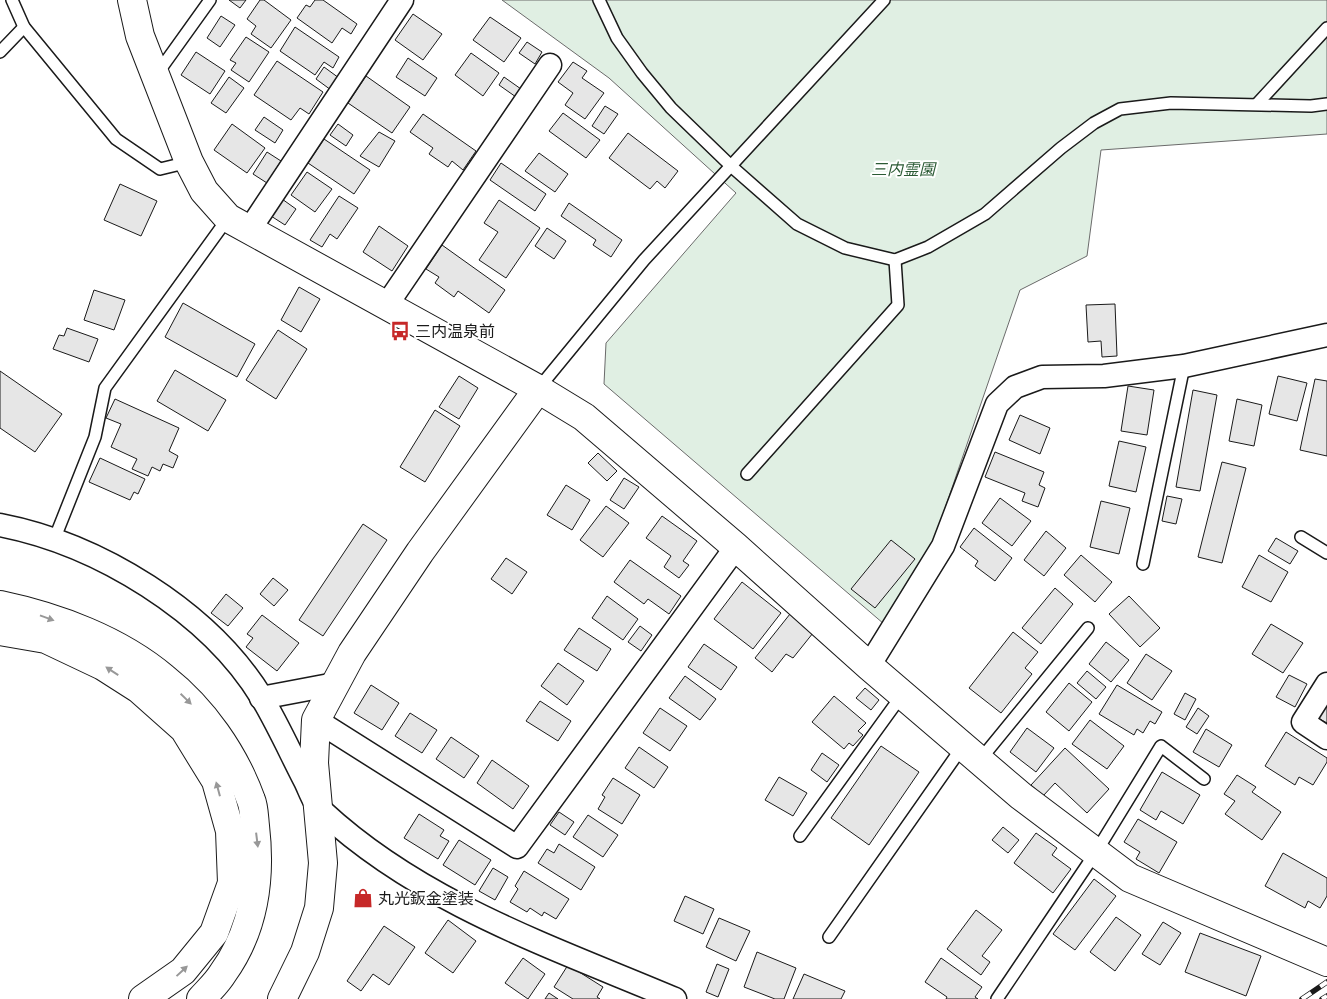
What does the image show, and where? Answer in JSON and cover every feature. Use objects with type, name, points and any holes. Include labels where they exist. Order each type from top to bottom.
[{"type":"main road","points":[[132,0],[140,36],[189,162],[204,191],[239,223],[538,390],[584,418],[736,547],[869,666],[1021,796],[1130,878],[1327,962]]},
{"type":"main road","points":[[282,999],[305,952],[319,908],[323,863],[314,763],[316,720],[352,653],[420,552],[538,390]]},
{"type":"main road","points":[[0,605],[24,610],[82,630],[127,653],[164,677],[199,711],[230,754],[252,801],[258,852],[255,896],[245,933],[224,973],[201,999]]},
{"type":"main road","points":[[0,631],[46,639],[103,666],[139,689],[184,730],[216,781],[230,831],[232,883],[214,933],[183,971],[143,999]]},
{"type":"street","points":[[239,223],[402,0]]},
{"type":"street","points":[[386,306],[550,66]]},
{"type":"street","points":[[869,666],[943,546],[997,404],[1015,387],[1042,377],[1104,376],[1184,366],[1327,335]]},
{"type":"street","points":[[0,525],[54,540],[102,560],[146,585],[196,622],[236,662],[261,698],[319,809],[380,859],[460,907],[643,993],[675,999]]},
{"type":"street","points":[[316,720],[517,847],[736,547]]},
{"type":"street","points":[[261,698],[335,684]]},
{"type":"street","points":[[1327,684],[1303,722],[1327,738]]},
{"type":"lane","points":[[12,0],[24,27],[116,139],[160,168],[189,162]]},
{"type":"lane","points":[[155,77],[210,0]]},
{"type":"lane","points":[[599,0],[616,38],[642,73],[671,108],[730,166],[797,224],[845,248],[895,260],[928,247],[986,214],[1061,148],[1094,123],[1120,109],[1171,103],[1311,106],[1327,104]]},
{"type":"lane","points":[[538,390],[644,260],[884,0]]},
{"type":"lane","points":[[0,52],[24,27]]},
{"type":"lane","points":[[1257,104],[1327,28]]},
{"type":"lane","points":[[54,540],[95,437],[105,388],[239,223]]},
{"type":"lane","points":[[747,474],[898,305],[895,260]]},
{"type":"lane","points":[[1143,564],[1184,366]]},
{"type":"lane","points":[[1301,537],[1327,553]]},
{"type":"lane","points":[[829,937],[971,753],[1088,628]]},
{"type":"lane","points":[[800,836],[902,694]]},
{"type":"lane","points":[[997,999],[1096,852],[1161,746],[1204,779]]},
{"type":"green space","name":"三内霊園","points":[[502,0],[1327,0],[1327,134],[1101,150],[1087,256],[1020,290],[931,549],[884,624],[604,384],[606,343],[736,193],[609,78]]},
{"type":"building","points":[[229,0],[246,0],[240,8]]},
{"type":"building","points":[[260,0],[264,0],[291,20],[271,48],[251,34],[256,26],[247,19]]},
{"type":"building","points":[[315,0],[323,0],[357,24],[351,34],[342,28],[332,43],[297,18],[306,5],[310,7]]},
{"type":"building","points":[[413,14],[442,34],[423,60],[395,40]]},
{"type":"building","points":[[221,16],[235,25],[220,47],[207,38]]},
{"type":"building","points":[[490,17],[521,38],[504,62],[473,40]]},
{"type":"building","points":[[295,27],[339,57],[333,68],[324,62],[315,75],[280,51]]},
{"type":"building","points":[[246,37],[269,52],[249,82],[231,70],[236,63],[230,60]]},
{"type":"building","points":[[527,42],[542,52],[535,64],[519,53]]},
{"type":"building","points":[[196,52],[225,71],[210,94],[181,75]]},
{"type":"building","points":[[471,53],[499,73],[483,96],[455,75]]},
{"type":"building","points":[[408,58],[437,78],[425,96],[396,77]]},
{"type":"building","points":[[277,61],[323,92],[309,114],[300,108],[291,120],[254,95]]},
{"type":"building","points":[[573,62],[587,71],[582,78],[604,93],[585,119],[565,105],[573,93],[558,82]]},
{"type":"building","points":[[324,67],[339,78],[331,90],[316,79]]},
{"type":"building","points":[[366,76],[410,107],[392,133],[348,103]]},
{"type":"building","points":[[229,77],[244,88],[226,113],[211,103]]},
{"type":"building","points":[[504,77],[521,89],[516,97],[499,85]]},
{"type":"building","points":[[605,106],[618,114],[604,134],[592,126]]},
{"type":"building","points":[[563,113],[600,140],[586,158],[549,131]]},
{"type":"building","points":[[423,114],[476,151],[463,170],[452,161],[448,167],[429,154],[433,148],[410,132]]},
{"type":"building","points":[[264,117],[283,130],[275,143],[255,130]]},
{"type":"building","points":[[232,124],[265,148],[247,173],[214,150]]},
{"type":"building","points":[[338,124],[353,135],[346,146],[330,135]]},
{"type":"building","points":[[379,132],[395,141],[379,167],[360,156]]},
{"type":"building","points":[[628,133],[678,171],[665,188],[657,181],[650,189],[609,158]]},
{"type":"building","points":[[324,139],[370,170],[354,194],[308,163]]},
{"type":"building","points":[[267,152],[281,161],[267,183],[253,174]]},
{"type":"building","points":[[539,153],[568,174],[555,192],[525,171]]},
{"type":"building","points":[[501,163],[546,194],[535,211],[490,180]]},
{"type":"building","points":[[307,172],[332,189],[315,212],[291,195]]},
{"type":"building","points":[[120,184],[157,201],[141,236],[104,220]]},
{"type":"building","points":[[339,196],[358,208],[337,239],[330,234],[322,247],[310,240]]},
{"type":"building","points":[[282,199],[296,209],[285,225],[271,216]]},
{"type":"building","points":[[499,200],[540,228],[506,278],[479,260],[498,232],[484,223]]},
{"type":"building","points":[[569,203],[622,240],[611,257],[593,245],[596,240],[561,216]]},
{"type":"building","points":[[379,226],[408,246],[392,271],[363,252]]},
{"type":"building","points":[[547,228],[566,241],[554,259],[535,246]]},
{"type":"building","points":[[442,245],[505,290],[489,313],[458,291],[454,297],[435,283],[439,277],[426,269]]},
{"type":"building","points":[[299,287],[320,299],[301,332],[281,320]]},
{"type":"building","points":[[94,290],[125,300],[114,330],[84,320]]},
{"type":"building","points":[[183,303],[255,344],[237,377],[165,337]]},
{"type":"building","points":[[1115,304],[1117,356],[1102,357],[1101,341],[1088,342],[1086,305]]},
{"type":"building","points":[[67,328],[98,339],[89,362],[53,349],[59,335],[64,336]]},
{"type":"building","points":[[278,330],[307,349],[276,399],[246,380]]},
{"type":"building","points":[[175,370],[226,400],[208,431],[157,401]]},
{"type":"building","points":[[0,371],[62,414],[35,452],[0,428]]},
{"type":"building","points":[[459,376],[478,388],[459,419],[439,407]]},
{"type":"building","points":[[1278,376],[1307,383],[1297,421],[1269,414]]},
{"type":"building","points":[[1315,379],[1327,381],[1327,456],[1300,450]]},
{"type":"building","points":[[1128,386],[1154,390],[1147,435],[1121,431]]},
{"type":"building","points":[[1193,390],[1217,395],[1200,491],[1176,487]]},
{"type":"building","points":[[115,399],[179,428],[169,451],[178,456],[173,468],[163,464],[160,471],[152,467],[148,476],[132,469],[137,459],[111,447],[121,424],[106,418]]},
{"type":"building","points":[[1237,399],[1262,405],[1254,446],[1229,441]]},
{"type":"building","points":[[435,410],[460,426],[425,482],[400,467]]},
{"type":"building","points":[[1020,415],[1050,428],[1040,454],[1009,440]]},
{"type":"building","points":[[1119,441],[1146,447],[1136,492],[1109,486]]},
{"type":"building","points":[[995,452],[1044,472],[1039,485],[1045,488],[1038,507],[1022,501],[1025,493],[985,477]]},
{"type":"building","points":[[598,453],[617,471],[607,481],[588,463]]},
{"type":"building","points":[[100,458],[145,479],[138,494],[134,492],[130,500],[89,482]]},
{"type":"building","points":[[1222,462],[1246,468],[1222,563],[1198,557]]},
{"type":"building","points":[[624,478],[639,487],[624,509],[610,500]]},
{"type":"building","points":[[566,485],[590,500],[572,530],[547,515]]},
{"type":"building","points":[[1167,496],[1182,499],[1176,524],[1162,521]]},
{"type":"building","points":[[1000,498],[1031,521],[1012,546],[982,523]]},
{"type":"building","points":[[1101,501],[1130,508],[1119,554],[1090,547]]},
{"type":"building","points":[[606,506],[629,523],[603,557],[580,540]]},
{"type":"building","points":[[662,516],[697,541],[683,561],[689,565],[679,578],[664,567],[671,556],[646,538]]},
{"type":"building","points":[[363,524],[387,540],[323,636],[299,620]]},
{"type":"building","points":[[974,528],[1012,558],[995,581],[975,566],[978,561],[960,547]]},
{"type":"building","points":[[1046,531],[1066,548],[1044,576],[1024,560]]},
{"type":"building","points":[[1276,538],[1298,551],[1290,564],[1268,551]]},
{"type":"building","points":[[891,540],[915,559],[875,608],[851,589]]},
{"type":"building","points":[[1081,555],[1112,582],[1095,602],[1064,575]]},
{"type":"building","points":[[1259,555],[1288,572],[1271,602],[1242,587]]},
{"type":"building","points":[[506,558],[527,572],[512,594],[491,579]]},
{"type":"building","points":[[630,560],[681,596],[669,614],[648,599],[644,604],[614,582]]},
{"type":"building","points":[[273,578],[288,590],[274,606],[260,594]]},
{"type":"building","points":[[742,582],[781,613],[753,649],[714,619]]},
{"type":"building","points":[[1055,588],[1073,604],[1041,644],[1022,628]]},
{"type":"building","points":[[226,594],[243,608],[228,626],[211,613]]},
{"type":"building","points":[[607,596],[638,619],[623,640],[592,618]]},
{"type":"building","points":[[1129,596],[1160,628],[1140,647],[1109,614]]},
{"type":"building","points":[[790,614],[813,633],[793,658],[786,654],[772,672],[755,658]]},
{"type":"building","points":[[262,615],[299,643],[277,671],[246,647],[253,638],[247,634]]},
{"type":"building","points":[[1271,624],[1303,643],[1283,673],[1252,654]]},
{"type":"building","points":[[640,626],[652,635],[641,651],[628,642]]},
{"type":"building","points":[[579,628],[611,649],[597,671],[564,650]]},
{"type":"building","points":[[1013,632],[1038,652],[1025,668],[1032,674],[1001,713],[969,688]]},
{"type":"building","points":[[1106,642],[1129,660],[1111,682],[1089,664]]},
{"type":"building","points":[[704,644],[737,667],[721,690],[688,667]]},
{"type":"building","points":[[1146,654],[1172,671],[1152,700],[1127,683]]},
{"type":"building","points":[[558,663],[584,681],[567,705],[541,686]]},
{"type":"building","points":[[1087,671],[1106,687],[1096,699],[1077,683]]},
{"type":"building","points":[[1289,675],[1307,684],[1295,707],[1276,697]]},
{"type":"building","points":[[685,676],[716,699],[700,720],[669,698]]},
{"type":"building","points":[[1069,683],[1092,702],[1069,731],[1046,712]]},
{"type":"building","points":[[371,685],[399,703],[382,730],[354,713]]},
{"type":"building","points":[[1117,685],[1162,712],[1155,724],[1150,721],[1143,733],[1137,729],[1134,735],[1099,714]]},
{"type":"building","points":[[865,688],[879,700],[871,710],[856,698]]},
{"type":"building","points":[[1185,693],[1196,699],[1185,720],[1174,714]]},
{"type":"building","points":[[834,696],[866,723],[858,731],[863,735],[853,746],[849,743],[844,749],[812,722]]},
{"type":"building","points":[[540,701],[571,721],[558,741],[526,721]]},
{"type":"building","points":[[1327,704],[1327,723],[1318,718]]},
{"type":"building","points":[[660,708],[687,726],[670,751],[643,733]]},
{"type":"building","points":[[1198,708],[1209,716],[1197,734],[1186,727]]},
{"type":"building","points":[[410,713],[437,730],[422,753],[395,736]]},
{"type":"building","points":[[1090,720],[1124,746],[1107,769],[1072,744]]},
{"type":"building","points":[[1027,728],[1054,748],[1036,772],[1010,752]]},
{"type":"building","points":[[1206,729],[1232,745],[1219,767],[1193,752]]},
{"type":"building","points":[[1286,732],[1327,758],[1327,762],[1313,785],[1299,777],[1295,785],[1265,766]]},
{"type":"building","points":[[451,737],[479,756],[464,778],[436,759]]},
{"type":"building","points":[[881,746],[919,772],[869,845],[831,818]]},
{"type":"building","points":[[639,747],[668,767],[654,788],[625,768]]},
{"type":"building","points":[[1065,748],[1109,789],[1087,813],[1055,783],[1043,796],[1031,785]]},
{"type":"building","points":[[822,753],[839,765],[827,782],[811,770]]},
{"type":"building","points":[[492,760],[529,786],[513,809],[477,783]]},
{"type":"building","points":[[1162,772],[1200,795],[1183,824],[1161,811],[1156,820],[1140,810]]},
{"type":"building","points":[[1237,775],[1256,787],[1252,792],[1281,812],[1262,840],[1225,814],[1235,801],[1224,794]]},
{"type":"building","points":[[779,777],[807,793],[793,816],[765,800]]},
{"type":"building","points":[[613,778],[640,795],[622,824],[598,809],[605,797],[602,795]]},
{"type":"building","points":[[559,812],[574,822],[565,835],[550,825]]},
{"type":"building","points":[[419,814],[444,830],[440,836],[449,841],[438,859],[404,838]]},
{"type":"building","points":[[588,815],[618,835],[603,857],[573,837]]},
{"type":"building","points":[[1138,819],[1177,842],[1159,873],[1136,859],[1140,852],[1124,842]]},
{"type":"building","points":[[1003,827],[1019,840],[1008,853],[992,840]]},
{"type":"building","points":[[1036,833],[1057,848],[1052,855],[1071,869],[1053,893],[1014,863]]},
{"type":"building","points":[[459,840],[491,860],[475,885],[443,865]]},
{"type":"building","points":[[559,844],[595,867],[581,890],[538,863],[547,849],[554,853]]},
{"type":"building","points":[[1283,853],[1327,878],[1327,896],[1320,908],[1308,901],[1305,908],[1265,886]]},
{"type":"building","points":[[493,868],[508,877],[495,900],[479,891]]},
{"type":"building","points":[[524,871],[569,899],[556,919],[544,912],[542,916],[530,908],[527,912],[510,902],[518,889],[515,886]]},
{"type":"building","points":[[1094,879],[1116,896],[1075,950],[1053,934]]},
{"type":"building","points":[[685,896],[714,909],[703,934],[674,921]]},
{"type":"building","points":[[976,910],[1002,930],[982,956],[990,962],[981,975],[947,949]]},
{"type":"building","points":[[1116,917],[1141,935],[1115,971],[1090,952]]},
{"type":"building","points":[[719,918],[750,931],[736,961],[706,947]]},
{"type":"building","points":[[448,920],[476,941],[453,973],[425,953]]},
{"type":"building","points":[[1163,922],[1181,933],[1160,965],[1142,954]]},
{"type":"building","points":[[384,926],[415,947],[389,985],[373,974],[361,991],[347,981]]},
{"type":"building","points":[[1200,933],[1261,956],[1246,996],[1185,972]]},
{"type":"building","points":[[757,952],[796,968],[784,999],[775,999],[744,987]]},
{"type":"building","points":[[523,958],[545,974],[528,999],[505,983]]},
{"type":"building","points":[[941,958],[982,987],[975,997],[978,999],[946,999],[947,997],[925,982]]},
{"type":"building","points":[[717,964],[729,969],[718,997],[706,992]]},
{"type":"building","points":[[568,965],[603,987],[597,997],[600,999],[573,999],[554,987]]},
{"type":"building","points":[[804,974],[845,991],[841,999],[793,999]]},
{"type":"building","points":[[549,993],[558,999],[545,999]]},
{"type":"railway","points":[[1302,999],[1327,982]]},
{"type":"railway","points":[[1322,999],[1327,996]]},
{"type":"place","name":"三内温泉前","points":[[400,331]]},
{"type":"place","name":"丸光鈑金塗装","points":[[363,898]]}]
